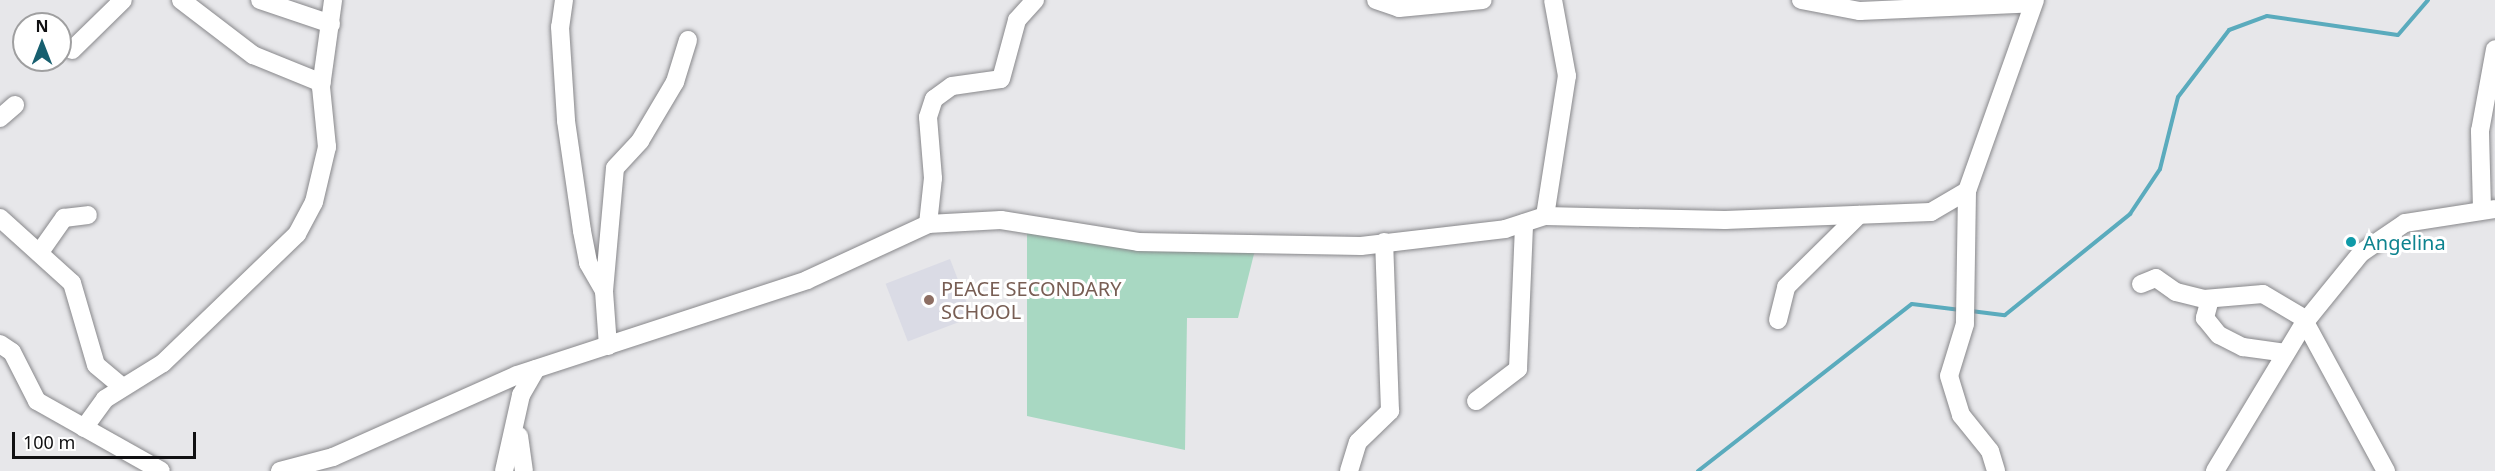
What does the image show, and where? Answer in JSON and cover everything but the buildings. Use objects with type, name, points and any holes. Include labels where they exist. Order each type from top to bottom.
[{"type":"street","points":[[72,50],[123,0]]},
{"type":"street","points":[[181,0],[253,55],[322,83]]},
{"type":"street","points":[[260,0],[331,24]]},
{"type":"street","points":[[84,428],[121,386],[164,363],[297,234],[314,201],[327,147],[322,83],[333,0]]},
{"type":"street","points":[[564,0],[560,27],[566,121],[588,263],[604,291]]},
{"type":"street","points":[[928,224],[933,178],[928,117],[934,99],[952,86],[1001,79],[1017,20],[1035,0]]},
{"type":"street","points":[[1376,0],[1408,8],[1483,0]]},
{"type":"street","points":[[1545,216],[1567,76],[1553,0]]},
{"type":"street","points":[[1801,0],[1860,11],[2034,2],[1967,191],[1965,324],[1949,376],[1969,432],[1990,451],[1996,471]]},
{"type":"street","points":[[608,346],[604,291],[615,168],[640,141],[675,82],[688,40]]},
{"type":"street","points":[[2216,471],[2306,321],[2380,238],[2416,220],[2489,209],[2480,131],[2495,49]]},
{"type":"street","points":[[0,118],[15,105]]},
{"type":"street","points":[[280,471],[333,457],[536,369],[807,280],[928,224],[1001,220],[1138,242],[1313,247],[1384,242],[1524,223],[1545,216],[1859,215],[1931,212],[1967,191]]},
{"type":"street","points":[[40,252],[64,218],[88,215]]},
{"type":"street","points":[[1778,320],[1786,287],[1859,215]]},
{"type":"street","points":[[0,218],[72,283],[96,365],[121,386]]},
{"type":"street","points":[[1476,400],[1518,369],[1524,223]]},
{"type":"street","points":[[1349,471],[1358,442],[1390,411],[1384,242]]},
{"type":"street","points":[[2141,284],[2156,278],[2176,292],[2210,299],[2263,294],[2306,321],[2386,471]]},
{"type":"street","points":[[2210,299],[2205,318],[2219,335],[2243,347],[2286,353]]},
{"type":"street","points":[[0,344],[12,352],[37,401],[161,471]]},
{"type":"street","points":[[504,471],[518,425],[521,395],[536,369]]},
{"type":"street","points":[[518,425],[524,471]]},
{"type":"shaded area","name":"PEACE SECONDARY SCHOOL","points":[[950,259],[972,317],[908,342],[886,284]]},
{"type":"green space","points":[[1027,231],[1255,250],[1238,318],[1187,318],[1185,450],[1027,416]]},
{"type":"waterway","points":[[1971,311],[2005,315],[2130,214],[2160,169],[2178,97],[2229,30],[2267,16],[2398,35],[2428,0]]},
{"type":"waterway","points":[[1698,471],[1912,304],[1961,310]]},
{"type":"place","name":"Angelina","points":[[2351,242]]},
{"type":"place","name":"PEACE SECONDARY SCHOOL","points":[[929,300]]}]
